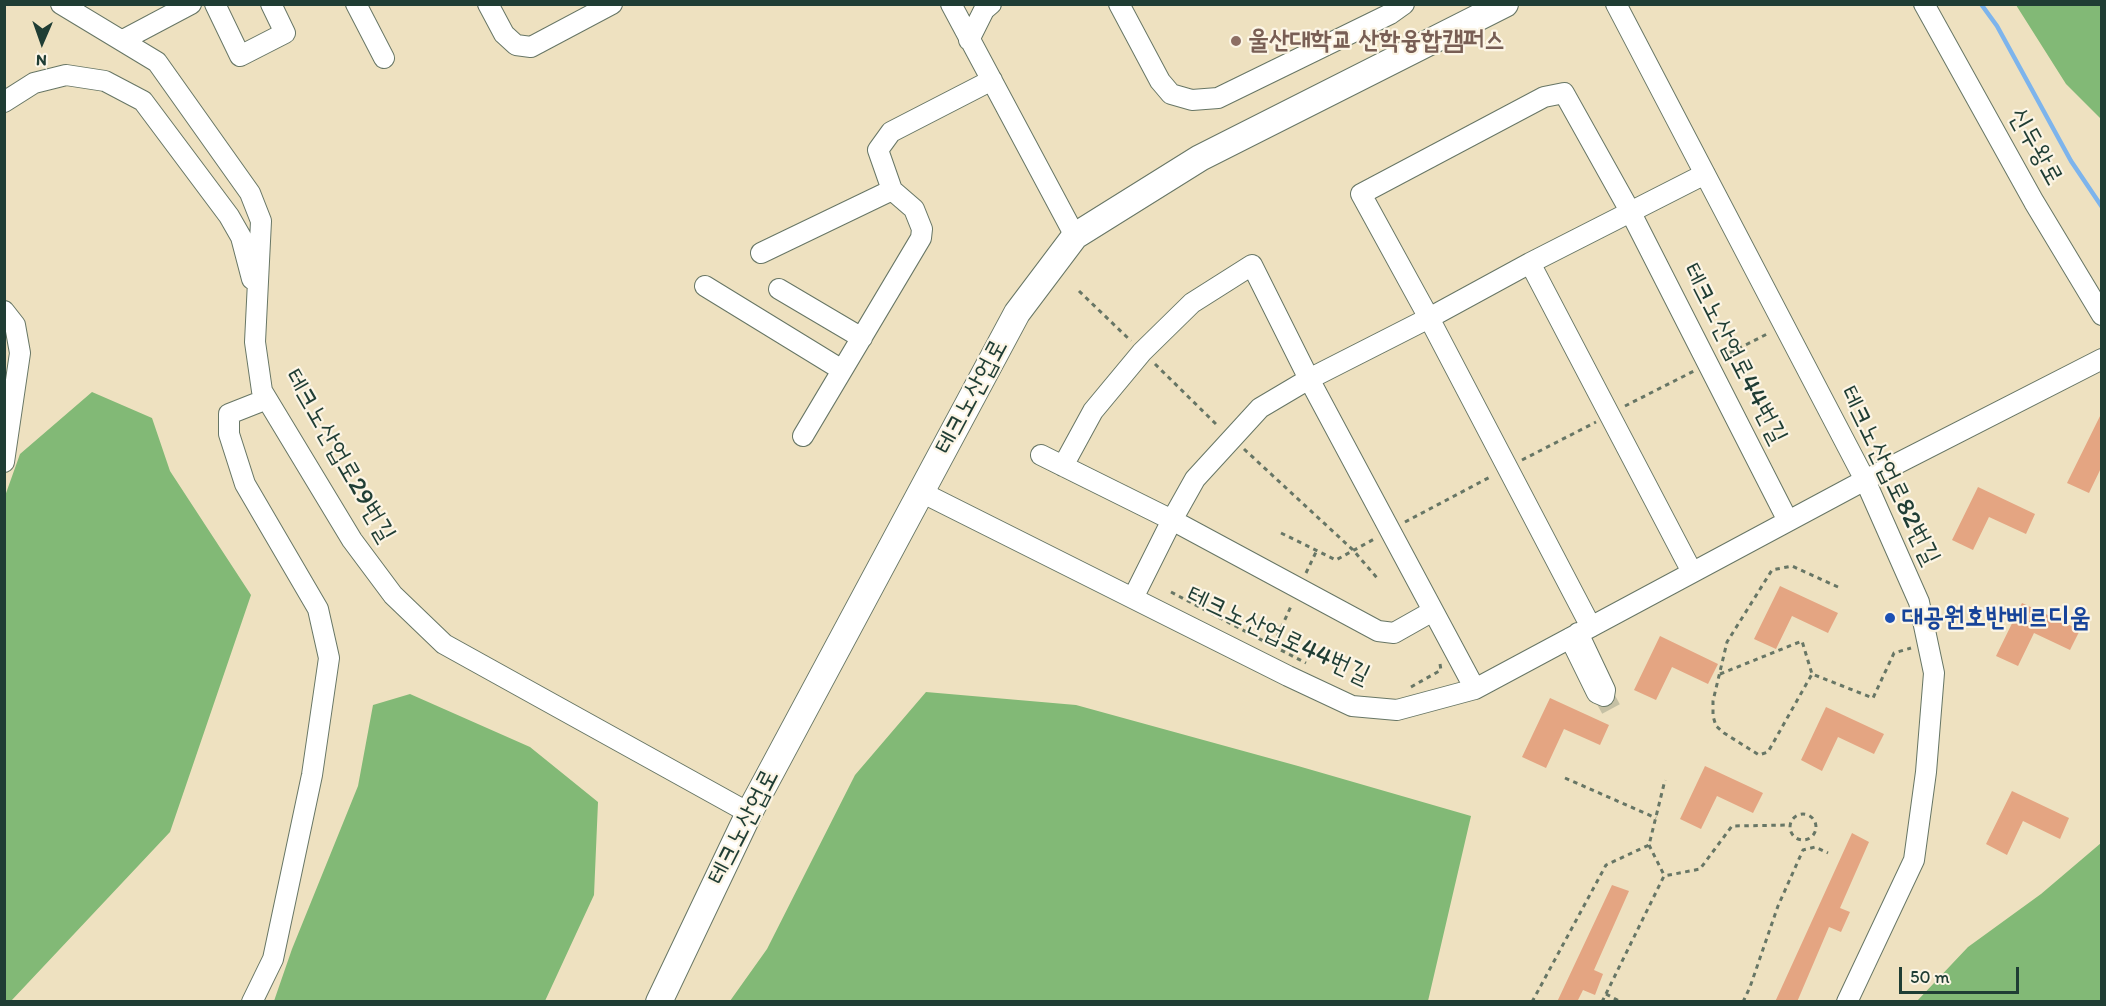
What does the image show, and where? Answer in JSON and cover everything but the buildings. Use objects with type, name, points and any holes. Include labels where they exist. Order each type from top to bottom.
[{"type":"main road","name":"테크노산업로","points":[[659,1002],[749,813],[1017,313],[1075,236],[1200,158],[1505,4]]},
{"type":"street","name":"테크노산업로29번길","points":[[61,4],[157,62],[250,193],[261,221],[255,342],[262,391],[352,540],[393,595],[444,644],[749,813]]},
{"type":"street","points":[[123,40],[190,4]]},
{"type":"street","points":[[214,4],[240,56],[285,33],[271,4]]},
{"type":"street","points":[[356,4],[384,58]]},
{"type":"street","points":[[488,4],[504,34],[516,45],[531,48],[612,4]]},
{"type":"street","points":[[951,4],[1075,236]]},
{"type":"street","points":[[969,40],[984,10],[991,4]]},
{"type":"street","points":[[1119,4],[1160,81],[1171,94],[1192,100],[1218,98],[1390,14],[1404,4]]},
{"type":"street","name":"테크노산업로82번길","points":[[1616,4],[1865,480],[1919,602],[1934,673],[1926,772],[1914,860],[1847,1002]]},
{"type":"street","name":"신두왕로","points":[[1924,4],[2034,202],[2102,315]]},
{"type":"street","points":[[4,102],[34,83],[66,75],[105,81],[143,101],[230,216],[241,237],[257,300]]},
{"type":"street","points":[[803,436],[921,238],[922,229],[914,209],[892,190],[878,150],[891,132],[992,80]]},
{"type":"street","name":"테크노산업로44번길","points":[[1429,318],[1361,194],[1544,98],[1564,93],[1631,213],[1788,521]]},
{"type":"street","points":[[1132,598],[1195,479],[1260,408],[1309,379],[1429,318],[1530,262],[1705,174]]},
{"type":"street","points":[[761,253],[892,190]]},
{"type":"street","points":[[1530,262],[1692,572]]},
{"type":"street","points":[[1063,466],[1093,411],[1142,352],[1192,303],[1252,265],[1309,379],[1475,689]]},
{"type":"street","points":[[705,286],[842,370]]},
{"type":"street","points":[[779,289],[862,338]]},
{"type":"street","points":[[4,311],[15,325],[20,354],[4,462]]},
{"type":"street","points":[[1429,318],[1507,467],[1580,633]]},
{"type":"street","name":"테크노산업로44번길","points":[[921,492],[1352,706],[1397,710],[1475,689],[1865,480],[2102,359]]},
{"type":"street","points":[[252,1002],[273,959],[312,775],[329,658],[318,609],[245,484],[229,434],[229,414],[267,399]]},
{"type":"street","points":[[1041,455],[1172,520],[1378,631],[1394,633],[1433,611]]},
{"type":"path","points":[[1079,291],[1232,439],[1353,550],[1378,579]]},
{"type":"path","points":[[1281,533],[1336,560],[1507,467],[1784,325]]},
{"type":"path","points":[[1720,674],[1802,641],[1812,675],[1768,752],[1758,755],[1716,726],[1713,701],[1727,642],[1772,570],[1792,566],[1838,587]]},
{"type":"path","points":[[1171,592],[1312,666]]},
{"type":"path","points":[[1273,646],[1295,598]]},
{"type":"path","points":[[1812,675],[1873,698],[1894,653]]},
{"type":"path","points":[[1402,689],[1441,670],[1439,656]]},
{"type":"path","points":[[1565,778],[1656,818]]},
{"type":"path","points":[[1664,876],[1649,845],[1665,780]]},
{"type":"path","points":[[1806,815],[1815,822],[1816,831],[1807,840],[1795,837],[1791,825],[1797,816],[1806,815]]},
{"type":"path","points":[[1664,876],[1700,868],[1732,826],[1791,825]]},
{"type":"path","points":[[1807,840],[1808,849]]},
{"type":"path","points":[[1532,1002],[1606,865],[1649,845]]},
{"type":"path","points":[[1743,1002],[1778,906],[1803,850],[1815,847],[1828,853]]},
{"type":"path","points":[[1602,1002],[1664,876]]},
{"type":"path","points":[[1606,994],[1621,1002]]},
{"type":"green space","points":[[2016,5],[2101,5],[2101,119],[2066,84]]},
{"type":"green space","points":[[92,392],[152,418],[170,471],[251,595],[170,832],[11,1001],[5,1001],[5,496],[20,454]]},
{"type":"green space","points":[[926,692],[1076,705],[1471,816],[1428,1001],[730,1001],[767,949],[855,775]]},
{"type":"green space","points":[[410,694],[530,747],[598,802],[594,895],[545,1001],[274,1001],[292,949],[358,786],[373,705]]},
{"type":"green space","points":[[2101,843],[2101,1001],[1917,1001],[1968,947],[2041,894]]},
{"type":"waterway","points":[[1981,4],[1997,26],[2071,161],[2102,207]]},
{"type":"tunnel","points":[[1604,696],[1611,709]]},
{"type":"place","name":"울산대학교 산학융합캠퍼스","points":[[1236,41]]},
{"type":"place","name":"대공원호반베르디움","points":[[1890,618]]}]
